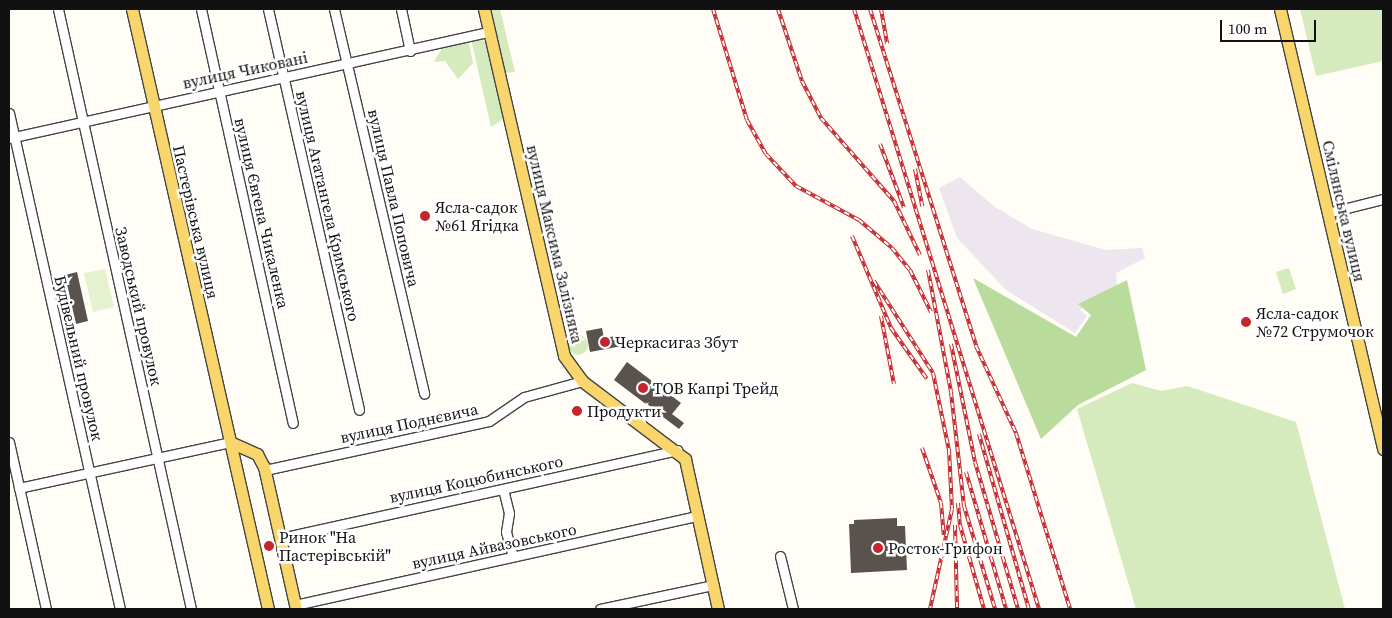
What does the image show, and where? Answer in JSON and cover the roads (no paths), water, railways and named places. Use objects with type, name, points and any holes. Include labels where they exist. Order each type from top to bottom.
[{"type":"main road","name":"Пастерівська вулиця","points":[[132,9],[268,609]]},
{"type":"main road","name":"вулиця Максима Залізняка","points":[[484,9],[558,337],[564,356],[582,381],[677,450],[687,462],[718,609]]},
{"type":"main road","name":"Смілянська вулиця","points":[[1280,9],[1382,441]]},
{"type":"main road","points":[[230,442],[257,454],[265,470],[296,607]]},
{"type":"street","name":"Заводський провулок","points":[[58,9],[191,609]]},
{"type":"street","name":"вулиця Євгена Чикаленка","points":[[201,9],[294,423]]},
{"type":"street","name":"вулиця Агатангела Кримського","points":[[268,9],[358,410]]},
{"type":"street","name":"вулиця Павла Поповича","points":[[334,9],[424,394]]},
{"type":"street","points":[[401,9],[410,51]]},
{"type":"street","name":"вулиця Чиковані","points":[[11,138],[283,77],[348,65],[488,32]]},
{"type":"street","name":"Будівельний провулок","points":[[9,113],[11,138],[120,609]]},
{"type":"street","points":[[1327,213],[1383,199]]},
{"type":"street","name":"вулиця Поднєвича","points":[[265,470],[489,421],[524,396],[582,381]]},
{"type":"street","points":[[9,442],[46,609]]},
{"type":"street","points":[[19,488],[230,442]]},
{"type":"street","name":"вулиця Коцюбинського","points":[[281,538],[677,450]]},
{"type":"street","points":[[503,489],[508,513],[506,532],[513,556]]},
{"type":"street","name":"вулиця Айвазовського","points":[[296,607],[513,556],[698,516]]},
{"type":"street","points":[[780,556],[792,609]]},
{"type":"street","points":[[600,609],[713,585]]},
{"type":"railway","points":[[713,9],[747,120],[766,154],[796,186],[859,220],[892,248],[910,270],[931,312]]},
{"type":"railway","points":[[778,9],[802,81],[821,118],[894,201],[920,255]]},
{"type":"railway","points":[[854,9],[1039,609]]},
{"type":"railway","points":[[870,9],[976,346],[1016,433],[1070,609]]},
{"type":"railway","points":[[881,9],[887,43]]},
{"type":"railway","points":[[880,144],[904,208]]},
{"type":"railway","points":[[915,169],[922,206]]},
{"type":"railway","points":[[852,236],[891,328],[927,379]]},
{"type":"railway","points":[[928,270],[951,392],[964,506],[995,609]]},
{"type":"railway","points":[[874,281],[933,373],[949,450],[952,509],[930,609]]},
{"type":"railway","points":[[881,316],[894,384]]},
{"type":"railway","points":[[951,344],[975,462],[1018,609]]},
{"type":"railway","points":[[979,434],[1029,609]]},
{"type":"railway","points":[[922,448],[941,503],[944,535]]},
{"type":"railway","points":[[966,472],[1006,609]]},
{"type":"railway","points":[[958,503],[960,525],[984,609]]},
{"type":"railway","points":[[955,525],[957,609]]},
{"type":"place","name":"Ясла-садок №61 Ягідка","points":[[425,216]]},
{"type":"place","name":"Ясла-садок №72 Струмочок","points":[[1246,322]]},
{"type":"place","name":"Черкасигаз Збут","points":[[605,342]]},
{"type":"place","name":"ТОВ Капрі Трейд","points":[[643,388]]},
{"type":"place","name":"Продукти","points":[[577,411]]},
{"type":"place","name":"Ринок \"На Пастерівській\"","points":[[269,546]]},
{"type":"place","name":"Росток-Грифон","points":[[878,548]]}]
